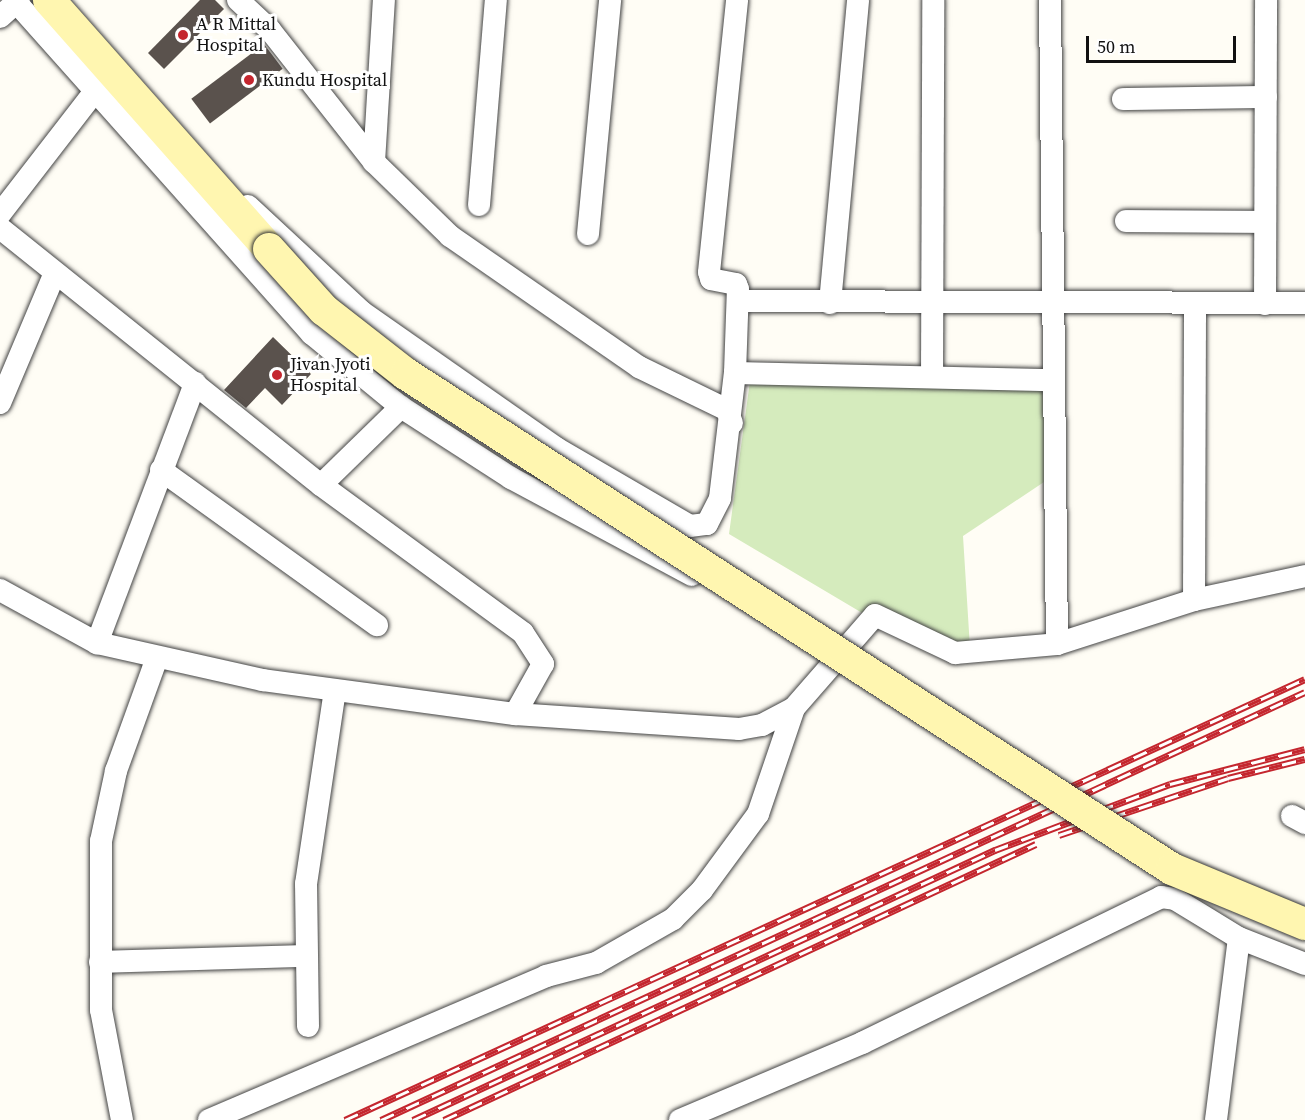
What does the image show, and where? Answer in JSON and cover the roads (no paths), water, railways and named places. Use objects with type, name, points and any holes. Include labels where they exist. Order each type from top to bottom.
[{"type":"main road","points":[[49,0],[324,310],[406,374],[1172,869],[1305,924]]},
{"type":"street","points":[[238,0],[270,30],[374,162],[450,236],[639,367],[727,410],[732,423]]},
{"type":"street","points":[[374,162],[384,0]]},
{"type":"street","points":[[479,205],[496,0]]},
{"type":"street","points":[[588,234],[610,0]]},
{"type":"street","points":[[192,162],[362,312],[556,448],[690,526],[707,524],[720,498],[732,423],[735,373],[739,301],[736,284],[709,276],[737,0]]},
{"type":"street","points":[[831,303],[858,0]]},
{"type":"street","points":[[932,377],[933,0]]},
{"type":"street","points":[[1050,0],[1050,304],[1057,644]]},
{"type":"street","points":[[1265,304],[1266,0]]},
{"type":"street","points":[[12,7],[95,91],[312,334],[401,407],[511,478],[696,577],[835,662]]},
{"type":"street","points":[[0,214],[95,91]]},
{"type":"street","points":[[1123,99],[1266,97]]},
{"type":"street","points":[[1126,221],[1265,222]]},
{"type":"street","points":[[0,228],[321,485],[539,649],[541,671],[515,714]]},
{"type":"street","points":[[0,403],[55,273]]},
{"type":"street","points":[[739,301],[933,304],[1305,303]]},
{"type":"street","points":[[1194,600],[1195,304]]},
{"type":"street","points":[[735,373],[1052,380]]},
{"type":"street","points":[[97,643],[195,383]]},
{"type":"street","points":[[321,485],[401,407]]},
{"type":"street","points":[[161,471],[377,625]]},
{"type":"street","points":[[0,590],[97,643],[158,658],[335,691],[515,714],[739,729],[762,725],[794,708],[875,615],[955,653],[1057,644],[1194,600],[1305,576]]},
{"type":"street","points":[[122,1120],[109,1068],[100,962],[99,874],[106,811],[158,658]]},
{"type":"street","points":[[308,1026],[304,956],[310,850],[335,691]]},
{"type":"street","points":[[209,1120],[546,976],[596,963],[673,919],[709,881],[758,814],[794,708]]},
{"type":"street","points":[[680,1120],[862,1043],[1161,897],[1175,899],[1239,938],[1305,964]]},
{"type":"street","points":[[1216,1120],[1239,938]]},
{"type":"street","points":[[100,962],[304,956]]},
{"type":"railway","points":[[345,1120],[1305,679]]},
{"type":"railway","points":[[381,1120],[1305,692]]},
{"type":"railway","points":[[413,1120],[995,850],[1170,784],[1305,749]]},
{"type":"railway","points":[[1059,835],[1228,778],[1305,759]]},
{"type":"railway","points":[[444,1120],[1036,844]]},
{"type":"place","name":"A R Mittal Hospital","points":[[183,35]]},
{"type":"place","name":"Kundu Hospital","points":[[249,80]]},
{"type":"place","name":"Jivan Jyoti Hospital","points":[[277,375]]}]
